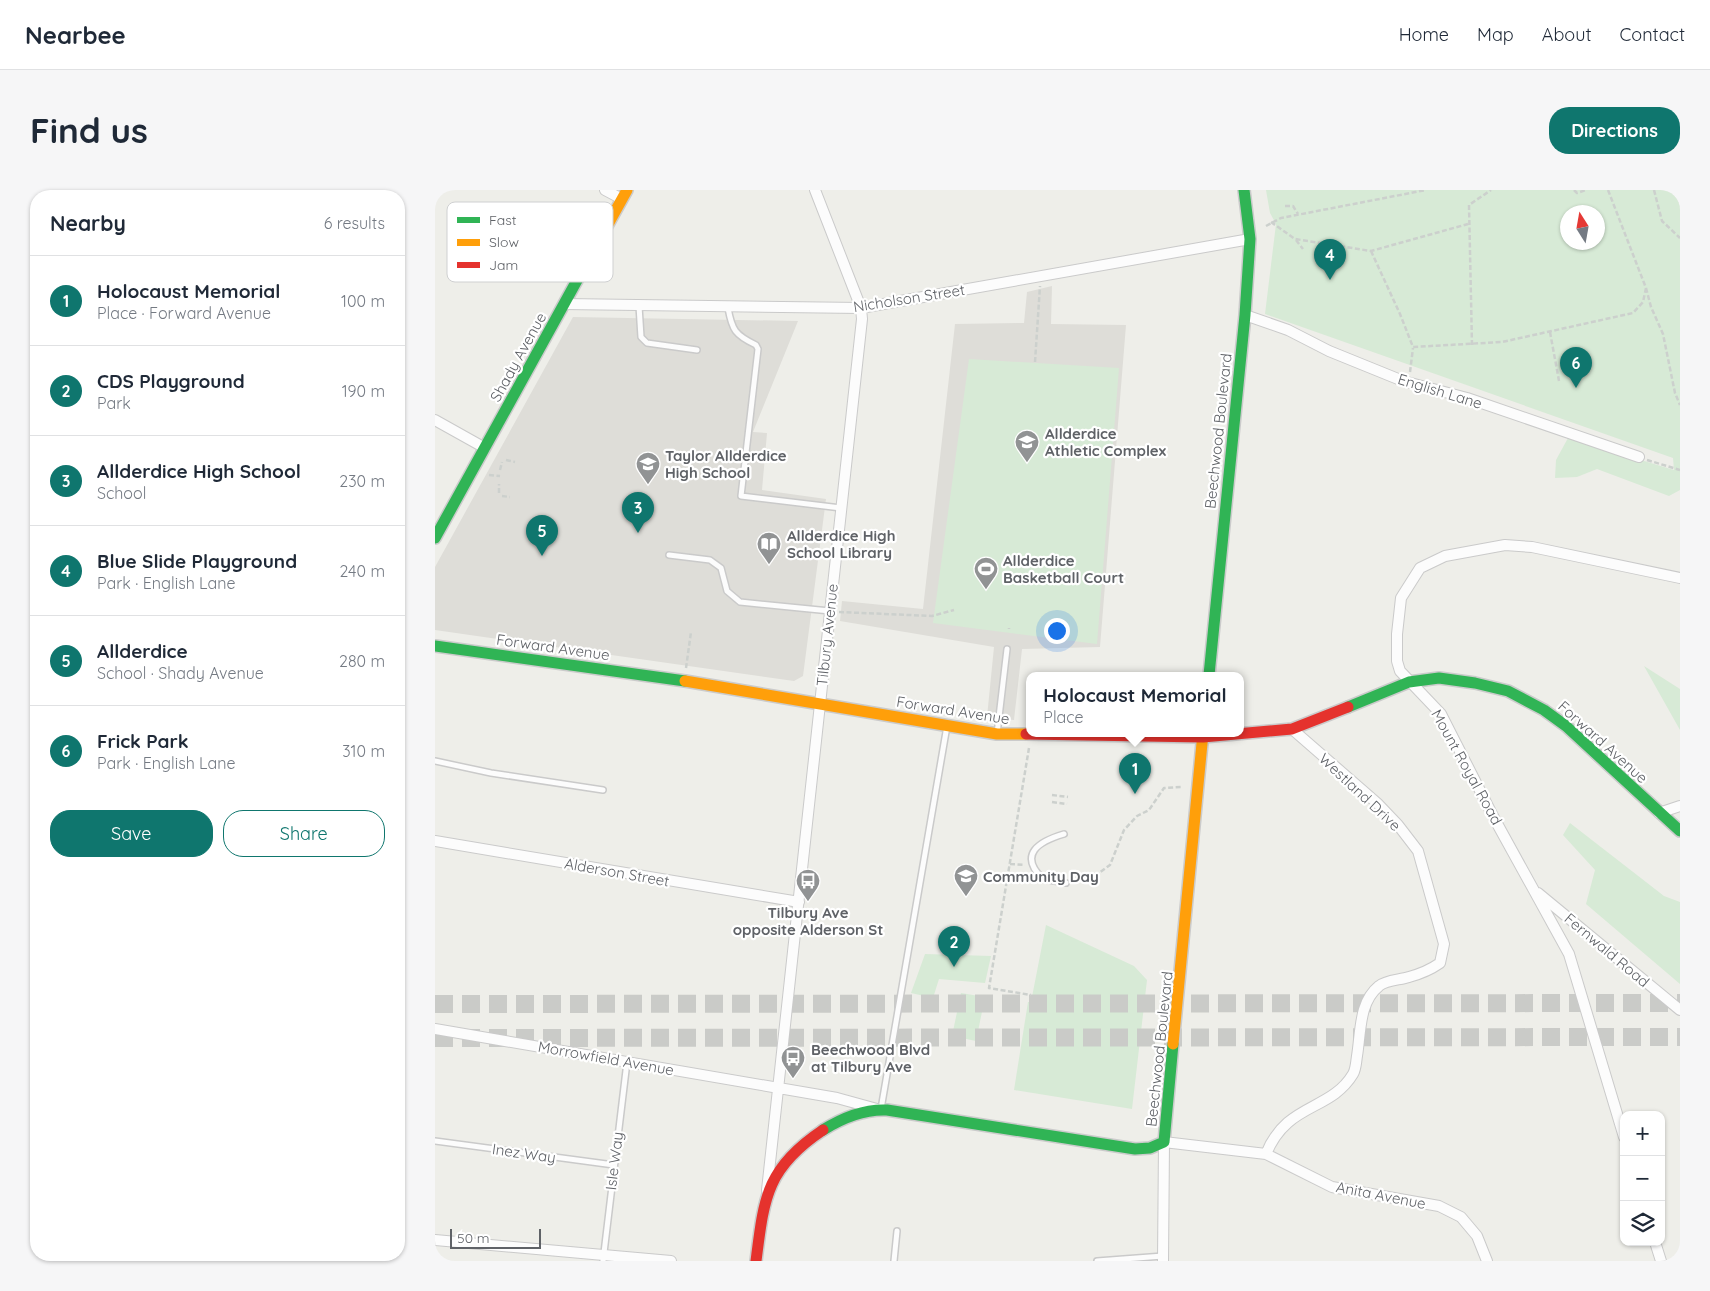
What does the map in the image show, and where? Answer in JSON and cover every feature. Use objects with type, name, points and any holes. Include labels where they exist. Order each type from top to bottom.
[{"type":"main road","name":"Beechwood Boulevard","points":[[1209,672],[1245,315],[1249,239],[1244,190]]},
{"type":"main road","name":"Shady Avenue","points":[[613,215],[624,195]]},
{"type":"main road","name":"Shady Avenue","points":[[435,538],[576,282]]},
{"type":"main road","name":"Forward Avenue","points":[[435,646],[646,674],[997,734],[1026,734]]},
{"type":"main road","name":"Forward Avenue","points":[[1244,732],[1292,729],[1409,682],[1439,678],[1475,683],[1508,691],[1544,710],[1565,726],[1680,831]]},
{"type":"main road","name":"Beechwood Boulevard","points":[[756,1261],[766,1196],[781,1169],[797,1151],[818,1134],[839,1122],[881,1110],[1135,1149],[1149,1148],[1165,1142],[1203,737]]},
{"type":"street","points":[[605,190],[624,195]]},
{"type":"street","name":"Tilbury Avenue","points":[[777,1088],[799,902],[861,308],[815,190]]},
{"type":"street","name":"Nicholson Street","points":[[564,304],[728,308],[861,308],[1249,239]]},
{"type":"street","name":"English Lane","points":[[1245,315],[1288,330],[1329,351],[1403,381],[1467,398],[1639,457]]},
{"type":"street","points":[[435,420],[485,448]]},
{"type":"street","name":"Mount Royal Road","points":[[1620,1124],[1569,954],[1441,714],[1400,671],[1397,661],[1401,598],[1420,568],[1445,556],[1505,545],[1532,547],[1680,578]]},
{"type":"street","name":"Westland Drive","points":[[1266,1154],[1271,1140],[1281,1126],[1300,1112],[1345,1087],[1355,1072],[1365,1001],[1381,984],[1430,970],[1440,963],[1444,944],[1418,851],[1398,825],[1377,803],[1351,783],[1292,729]]},
{"type":"street","points":[[1659,813],[1680,806]]},
{"type":"street","name":"Alderson Street","points":[[435,841],[799,902]]},
{"type":"street","name":"Fernwald Road","points":[[1533,889],[1680,1010]]},
{"type":"street","name":"Morrowfield Avenue","points":[[435,1029],[777,1088]]},
{"type":"street","name":"Beechwood Boulevard","points":[[766,1196],[777,1088],[837,1098],[881,1110]]},
{"type":"street","points":[[1163,1258],[1165,1142]]},
{"type":"street","name":"Anita Avenue","points":[[1165,1142],[1266,1154],[1332,1187],[1439,1206],[1461,1217],[1477,1236],[1487,1261]]},
{"type":"street","points":[[435,1240],[603,1258],[671,1261]]},
{"type":"street","points":[[1656,1246],[1661,1261]]},
{"type":"lane","points":[[639,306],[641,337],[647,343],[697,350]]},
{"type":"lane","points":[[728,308],[733,329],[738,336],[756,344],[758,349],[741,496],[841,508]]},
{"type":"lane","points":[[669,555],[710,560],[721,568],[727,591],[740,602],[830,611]]},
{"type":"lane","points":[[997,734],[1007,649]]},
{"type":"lane","points":[[881,1110],[947,726]]},
{"type":"lane","points":[[435,761],[491,773],[603,790]]},
{"type":"lane","points":[[1064,834],[1045,840],[1035,848],[1032,858],[1036,870],[1043,879],[1066,883]]},
{"type":"lane","name":"Isle Way","points":[[603,1258],[627,1062]]},
{"type":"lane","name":"Inez Way","points":[[435,1141],[614,1165]]},
{"type":"lane","points":[[894,1261],[897,1231]]},
{"type":"lane","points":[[1097,1261],[1163,1258]]},
{"type":"path","points":[[1266,226],[1271,222],[1298,214],[1426,190]]},
{"type":"path","points":[[1472,345],[1469,205],[1491,190]]},
{"type":"path","points":[[1574,190],[1577,193],[1586,190]]},
{"type":"path","points":[[1608,190],[1663,334],[1675,393],[1680,404]]},
{"type":"path","points":[[1654,190],[1663,221],[1680,238]]},
{"type":"path","points":[[1285,206],[1293,206],[1298,214]]},
{"type":"path","points":[[1271,222],[1295,239],[1303,249]]},
{"type":"path","points":[[1295,239],[1371,251],[1468,224]]},
{"type":"path","points":[[1371,251],[1413,347],[1410,372],[1403,381]]},
{"type":"path","points":[[1035,362],[1041,277]]},
{"type":"path","points":[[1413,347],[1472,345],[1551,332],[1633,312],[1643,302],[1646,288]]},
{"type":"path","points":[[1551,332],[1559,381]]},
{"type":"path","points":[[1639,457],[1680,470]]},
{"type":"path","points":[[500,470],[504,461],[515,462]]},
{"type":"path","points":[[489,475],[500,476]]},
{"type":"path","points":[[499,484],[501,494],[510,496]]},
{"type":"path","points":[[830,611],[933,616],[954,610]]},
{"type":"path","points":[[686,668],[691,632]]},
{"type":"path","points":[[1029,748],[989,988],[1031,996]]},
{"type":"path","points":[[1072,880],[1104,870],[1114,859],[1121,835],[1130,822],[1149,810],[1165,788],[1182,787]]},
{"type":"path","points":[[1053,795],[1068,797]]},
{"type":"path","points":[[1052,802],[1067,804]]},
{"type":"path","points":[[1010,864],[1027,865]]},
{"type":"shaded area","name":"Allderdice Athletic Complex","points":[[1052,286],[1051,324],[1126,325],[1100,647],[1022,649],[1014,720],[987,717],[994,647],[840,621],[842,601],[923,609],[955,324],[1024,323],[1027,292]]},
{"type":"shaded area","points":[[573,317],[798,321],[753,432],[767,433],[762,490],[826,499],[803,676],[794,681],[435,630],[435,567]]},
{"type":"green space","points":[[1266,190],[1680,190],[1680,490],[1669,496],[1597,469],[1577,477],[1555,478],[1556,460],[1568,438],[1674,470],[1673,458],[1265,314],[1276,224],[1270,213]]},
{"type":"green space","name":"Allderdice Athletic Complex","points":[[969,359],[1119,368],[1097,644],[933,623]]},
{"type":"green space","points":[[1644,666],[1680,689],[1680,730]]},
{"type":"green space","points":[[1570,823],[1664,896],[1680,902],[1680,984],[1586,904],[1595,870],[1563,835]]},
{"type":"green space","points":[[1046,925],[1134,966],[1147,980],[1132,1109],[1014,1090],[1028,1002],[1031,1002]]},
{"type":"green space","points":[[925,954],[991,956],[985,983],[939,979],[933,998],[911,993]]},
{"type":"green space","points":[[961,993],[985,997],[976,1041],[952,1036]]},
{"type":"tunnel","points":[[435,1004],[1680,1003]]},
{"type":"tunnel","points":[[435,1038],[1680,1037]]},
{"type":"traffic: fast","points":[[1209,672],[1245,315],[1250,239],[1244,190]]},
{"type":"traffic: fast","points":[[435,538],[576,282]]},
{"type":"traffic: fast","points":[[435,646],[685,681]]},
{"type":"traffic: fast","points":[[1348,707],[1409,682],[1439,678],[1475,683],[1508,691],[1544,710],[1566,726],[1680,831]]},
{"type":"traffic: fast","points":[[823,1130],[854,1115],[870,1111],[887,1110],[1135,1149],[1150,1148],[1164,1142],[1173,1044]]},
{"type":"traffic: slow","points":[[613,215],[627,190]]},
{"type":"traffic: slow","points":[[685,681],[997,734],[1026,734]]},
{"type":"traffic: slow","points":[[1173,1044],[1203,737]]},
{"type":"traffic: jam","points":[[1244,733],[1292,729],[1348,707]]},
{"type":"traffic: jam","points":[[756,1261],[762,1219],[771,1186],[790,1158],[804,1144],[823,1130]]},
{"type":"place","name":"Blue Slide Playground","points":[[1330,280]]},
{"type":"place","name":"Frick Park","points":[[1576,388]]},
{"type":"place","name":"Allderdice Athletic Complex","points":[[1027,463]]},
{"type":"place","name":"Taylor Allderdice High School","points":[[648,485]]},
{"type":"place","name":"Allderdice High School","points":[[638,533]]},
{"type":"place","name":"Allderdice","points":[[542,556]]},
{"type":"place","name":"Allderdice High School Library","points":[[769,565]]},
{"type":"place","name":"Allderdice Basketball Court","points":[[986,590]]},
{"type":"place","name":"Holocaust Memorial","points":[[1135,794]]},
{"type":"place","name":"Community Day","points":[[966,897]]},
{"type":"place","name":"Tilbury Ave opposite Alderson St","points":[[808,902]]},
{"type":"place","name":"CDS Playground","points":[[954,967]]},
{"type":"place","name":"Beechwood Blvd at Tilbury Ave","points":[[793,1079]]}]
